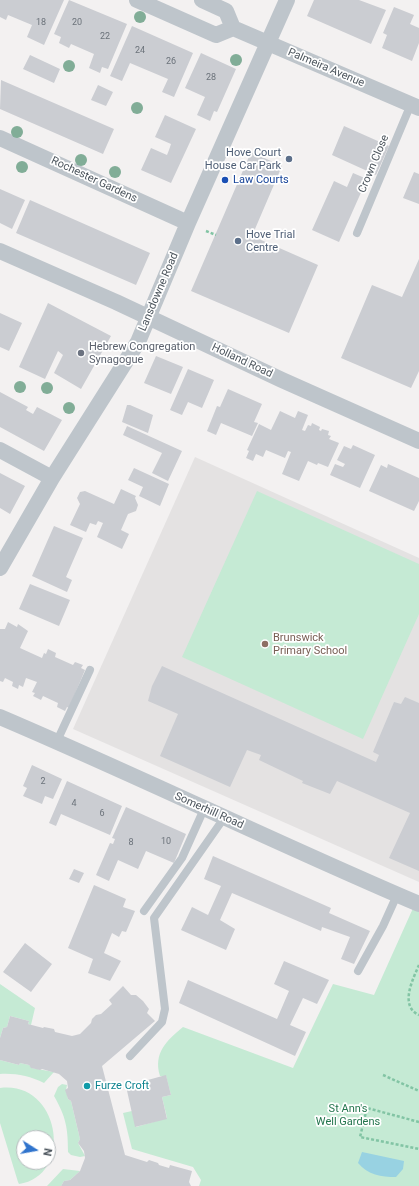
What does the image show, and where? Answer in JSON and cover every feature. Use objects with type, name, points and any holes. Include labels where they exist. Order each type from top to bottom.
[{"type":"street","points":[[137,0],[216,35],[233,28],[226,11],[202,0]]},
{"type":"street","name":"Lansdowne Road","points":[[0,568],[52,478],[138,342],[150,317],[188,223],[287,0]]},
{"type":"street","name":"Palmeira Avenue","points":[[233,28],[415,106]]},
{"type":"street","name":"Rochester Gardens","points":[[0,138],[188,223]]},
{"type":"street","name":"Holland Road","points":[[0,251],[150,317],[267,373],[419,441]]},
{"type":"street","points":[[0,450],[52,478]]},
{"type":"street","name":"Somerhill Road","points":[[0,717],[57,741],[204,809],[419,904]]},
{"type":"lane","name":"Crown Close","points":[[357,233],[415,106]]},
{"type":"lane","points":[[57,741],[90,670]]},
{"type":"lane","points":[[144,910],[182,858],[204,809]]},
{"type":"lane","points":[[130,1056],[162,1022],[165,1009],[154,918],[224,818]]},
{"type":"lane","points":[[358,970],[382,926],[397,894]]},
{"type":"path","points":[[206,231],[216,235]]},
{"type":"path","points":[[419,965],[409,989],[409,1000],[412,1009],[419,1015]]},
{"type":"path","points":[[383,1075],[419,1090]]},
{"type":"path","points":[[419,1122],[368,1108],[360,1137],[419,1149]]},
{"type":"shaded area","name":"Brunswick Primary School","points":[[195,457],[419,558],[419,882],[73,729]]},
{"type":"green space","points":[[257,491],[419,564],[419,614],[363,739],[182,657]]},
{"type":"green space","name":"St Ann's Well Gardens","points":[[414,906],[419,908],[419,1186],[199,1186],[201,1180],[193,1167],[132,1149],[123,1113],[132,1111],[136,1127],[167,1118],[162,1097],[171,1095],[166,1076],[160,1076],[158,1060],[167,1042],[177,1032],[183,1027],[293,1068],[333,984],[374,995]]},
{"type":"green space","points":[[0,984],[35,1008],[31,1025],[28,1024],[29,1021],[10,1016],[7,1027],[3,1028],[0,1038]]},
{"type":"green space","points":[[0,1060],[19,1065],[20,1063],[29,1065],[32,1068],[54,1072],[44,1083],[33,1078],[11,1074],[0,1074]]},
{"type":"green space","points":[[62,1084],[67,1085],[66,1090],[68,1099],[71,1101],[80,1139],[78,1143],[85,1156],[80,1157],[71,1155],[68,1152],[66,1123],[54,1096],[58,1087]]},
{"type":"green space","points":[[0,1088],[20,1090],[36,1098],[47,1113],[53,1130],[16,1130],[16,1170],[43,1170],[37,1177],[19,1184],[0,1123]]},
{"type":"green space","points":[[63,1169],[80,1171],[70,1180],[64,1181],[61,1186],[47,1186]]},
{"type":"water","points":[[362,1152],[404,1161],[403,1169],[396,1177],[380,1176],[370,1173],[358,1163]]},
{"type":"building","points":[[0,0],[64,0],[44,45],[27,37],[32,25],[8,15],[6,20],[0,17]]},
{"type":"building","points":[[69,0],[127,24],[108,69],[102,67],[100,73],[89,68],[94,54],[71,44],[69,48],[59,43],[61,37],[54,34]]},
{"type":"building","points":[[314,0],[359,0],[386,10],[371,44],[307,16]]},
{"type":"building","points":[[394,7],[414,15],[410,24],[419,28],[419,43],[412,61],[382,48],[387,35],[383,33]]},
{"type":"building","points":[[132,26],[193,53],[174,97],[162,92],[168,79],[130,63],[122,81],[110,76]]},
{"type":"building","points":[[201,53],[236,69],[217,112],[214,111],[210,121],[197,115],[205,97],[185,88]]},
{"type":"building","points":[[30,55],[60,69],[54,83],[23,69]]},
{"type":"building","points":[[1,80],[114,129],[103,154],[0,109]]},
{"type":"building","points":[[98,85],[113,92],[106,106],[91,100]]},
{"type":"building","points":[[165,115],[196,129],[171,183],[141,170],[151,148],[167,155],[171,144],[155,137]]},
{"type":"building","points":[[344,126],[389,146],[376,175],[332,155]]},
{"type":"building","name":"Hove Trial Centre","points":[[251,152],[282,166],[252,236],[318,265],[289,333],[191,291]]},
{"type":"building","points":[[414,172],[419,174],[419,204],[403,198]]},
{"type":"building","points":[[353,173],[367,179],[339,242],[312,230],[334,181],[347,187]]},
{"type":"building","points":[[0,189],[25,200],[12,229],[0,223]]},
{"type":"building","points":[[30,200],[150,253],[136,285],[16,233]]},
{"type":"building","points":[[419,259],[419,371],[411,388],[341,358],[372,285],[402,297]]},
{"type":"building","points":[[48,303],[111,336],[81,389],[54,373],[63,355],[58,351],[45,379],[19,367]]},
{"type":"building","points":[[0,313],[22,323],[9,351],[0,347]]},
{"type":"building","points":[[156,356],[183,367],[171,394],[144,383]]},
{"type":"building","points":[[188,369],[214,380],[202,408],[188,402],[182,415],[170,410]]},
{"type":"building","points":[[228,389],[262,404],[254,422],[258,423],[252,436],[221,423],[216,435],[207,431],[217,406],[220,407]]},
{"type":"building","points":[[0,392],[28,407],[26,410],[33,414],[37,407],[62,420],[44,451],[0,427]]},
{"type":"building","points":[[127,405],[153,415],[148,433],[122,422]]},
{"type":"building","points":[[280,411],[295,418],[298,411],[308,415],[302,430],[305,431],[308,425],[311,426],[312,423],[320,427],[319,430],[321,431],[322,429],[329,431],[328,435],[331,436],[329,439],[339,443],[328,467],[318,463],[317,465],[308,461],[299,481],[282,474],[291,452],[288,451],[285,458],[266,450],[263,457],[256,454],[253,461],[246,458],[249,451],[247,450],[259,424],[271,430]]},
{"type":"building","points":[[127,426],[182,451],[168,481],[152,473],[162,453],[123,435]]},
{"type":"building","points":[[353,445],[375,455],[360,488],[330,475],[335,464],[343,467],[345,464],[337,460],[344,446],[351,449]]},
{"type":"building","points":[[388,464],[419,478],[419,501],[414,511],[369,491],[381,465],[387,468]]},
{"type":"building","points":[[134,468],[169,484],[160,506],[139,496],[143,487],[128,480]]},
{"type":"building","points":[[0,473],[25,486],[10,514],[0,508]]},
{"type":"building","points":[[121,489],[136,496],[135,498],[138,505],[136,511],[128,514],[121,530],[129,534],[122,549],[97,537],[103,523],[98,521],[96,525],[90,523],[86,532],[70,525],[80,504],[77,498],[80,492],[85,491],[114,504]]},
{"type":"building","points":[[54,526],[83,538],[66,577],[72,580],[67,592],[32,576]]},
{"type":"building","points":[[30,584],[70,600],[59,626],[19,609]]},
{"type":"building","points":[[8,622],[17,627],[18,624],[28,631],[20,648],[42,658],[48,649],[56,653],[55,657],[73,665],[75,662],[83,665],[81,668],[85,670],[69,708],[67,707],[65,711],[57,707],[58,703],[43,696],[41,700],[33,696],[35,693],[32,692],[37,682],[26,678],[23,687],[19,685],[18,689],[12,686],[13,682],[5,678],[3,682],[0,681],[0,629],[5,629]]},
{"type":"building","points":[[162,666],[376,762],[379,755],[373,752],[394,702],[401,704],[405,697],[419,703],[419,871],[389,858],[410,813],[337,781],[330,794],[302,783],[303,781],[259,760],[261,755],[247,750],[230,787],[160,756],[178,714],[148,701],[152,686]]},
{"type":"building","points":[[32,765],[62,779],[53,799],[45,796],[42,804],[23,796],[27,788],[23,786]]},
{"type":"building","points":[[67,781],[122,806],[110,835],[61,814],[56,826],[49,823]]},
{"type":"building","points":[[126,807],[186,834],[174,863],[146,851],[138,869],[118,860],[109,881],[96,875],[110,843],[113,844],[115,839],[112,838]]},
{"type":"building","points":[[213,856],[331,908],[329,913],[370,931],[354,964],[341,959],[350,937],[322,927],[321,931],[232,893],[220,920],[235,929],[226,950],[181,930],[192,907],[208,915],[221,886],[204,879]]},
{"type":"building","points":[[74,869],[84,873],[79,883],[69,879]]},
{"type":"building","points":[[94,885],[126,899],[123,907],[135,911],[126,932],[122,931],[119,937],[112,933],[104,953],[121,961],[110,981],[88,973],[93,959],[68,948]]},
{"type":"building","points":[[25,943],[52,964],[31,992],[3,972]]},
{"type":"building","points":[[284,961],[329,980],[317,1004],[303,998],[290,1025],[306,1032],[295,1056],[179,1003],[188,980],[277,1019],[289,991],[274,984]]},
{"type":"building","name":"Furze Croft","points":[[123,986],[131,995],[136,995],[143,1001],[149,1009],[147,1013],[155,1021],[102,1066],[125,1155],[147,1162],[149,1160],[169,1168],[170,1165],[192,1171],[189,1182],[191,1186],[61,1186],[64,1181],[70,1180],[80,1171],[85,1158],[84,1151],[78,1143],[80,1139],[71,1101],[68,1099],[65,1090],[68,1088],[67,1081],[59,1074],[42,1069],[31,1068],[29,1065],[20,1063],[19,1065],[0,1060],[0,1038],[3,1028],[7,1027],[10,1016],[29,1021],[28,1024],[54,1029],[55,1032],[72,1036],[80,1034],[91,1023],[92,1019],[96,1015],[101,1014],[112,1004],[109,1000]]},
{"type":"building","points":[[166,1075],[171,1095],[162,1097],[167,1119],[135,1127],[126,1086]]},
{"type":"place","name":"Hove Court House Car Park","points":[[289,159]]},
{"type":"place","name":"Law Courts","points":[[225,180]]},
{"type":"place","name":"Hove Trial Centre","points":[[238,241]]},
{"type":"place","name":"Hebrew Congregation Synagogue","points":[[81,353]]},
{"type":"place","name":"Brunswick Primary School","points":[[265,644]]},
{"type":"place","name":"Furze Croft","points":[[87,1086]]}]
